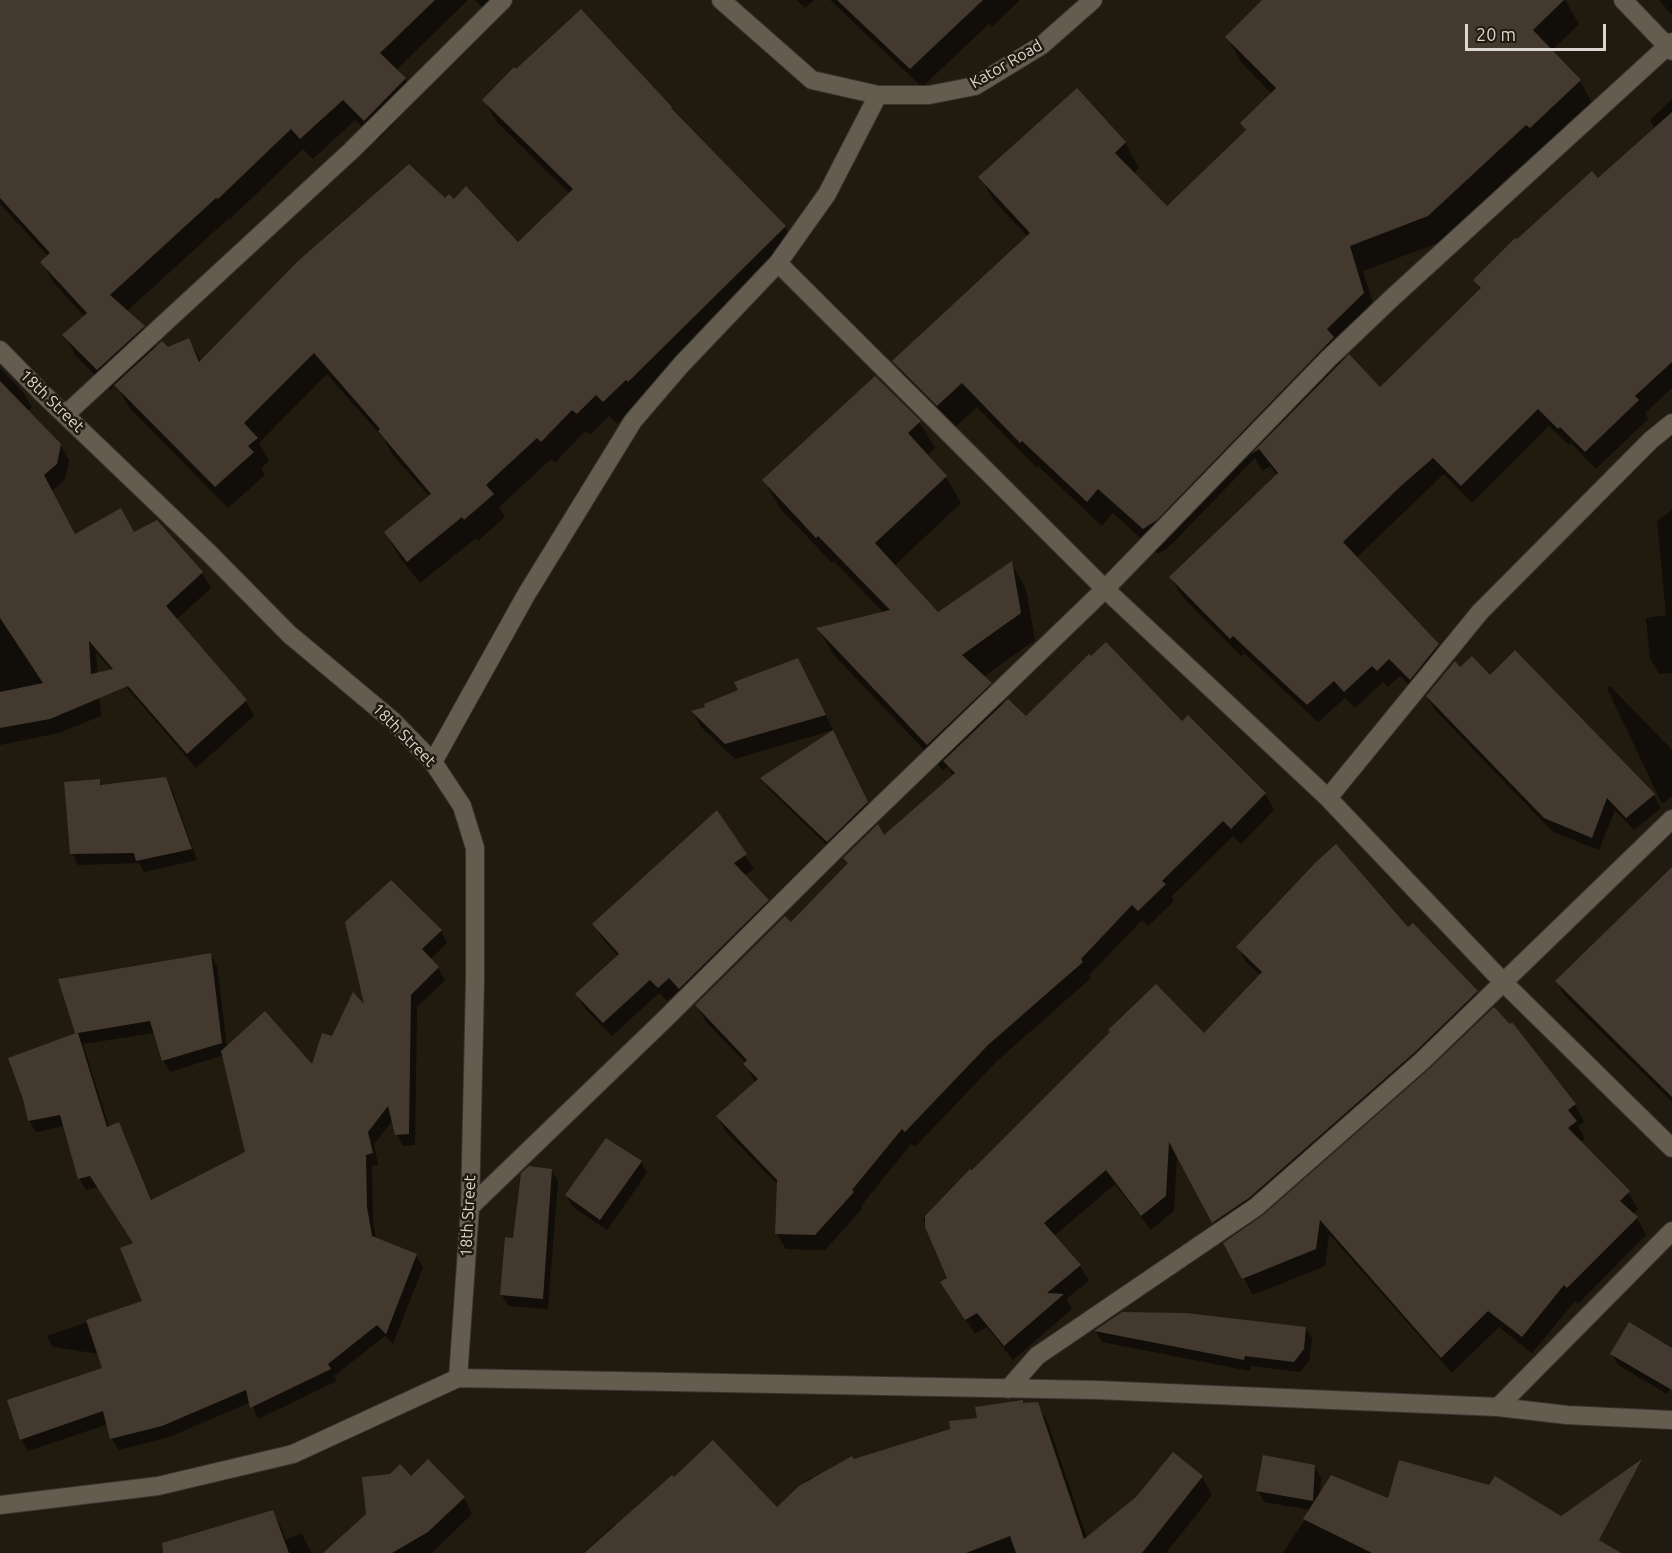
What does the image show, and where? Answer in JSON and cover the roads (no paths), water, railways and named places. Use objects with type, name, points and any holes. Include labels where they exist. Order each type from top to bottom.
[{"type":"street","points":[[65,416],[352,150],[503,0]]},
{"type":"street","name":"Kator Road","points":[[721,0],[812,80],[878,95],[929,95],[975,86],[1042,45],[1093,0]]},
{"type":"street","points":[[470,1207],[666,1018],[845,840],[1105,590],[1328,359],[1670,47],[1623,0]]},
{"type":"street","points":[[433,762],[526,595],[633,421],[681,365],[778,263],[827,194],[878,95]]},
{"type":"street","points":[[778,263],[1105,590],[1328,798],[1504,983],[1672,1148]]},
{"type":"street","name":"18th Street","points":[[0,350],[289,634],[393,721],[433,762],[462,806],[476,848],[470,1207],[458,1378]]},
{"type":"street","points":[[1328,798],[1480,612],[1651,440],[1672,423]]},
{"type":"street","points":[[1008,1389],[1037,1356],[1256,1207],[1422,1061],[1672,819]]},
{"type":"street","points":[[1498,1407],[1672,1232]]},
{"type":"street","points":[[0,1505],[158,1486],[292,1454],[458,1378],[1097,1390],[1498,1407],[1567,1415],[1672,1420]]}]
